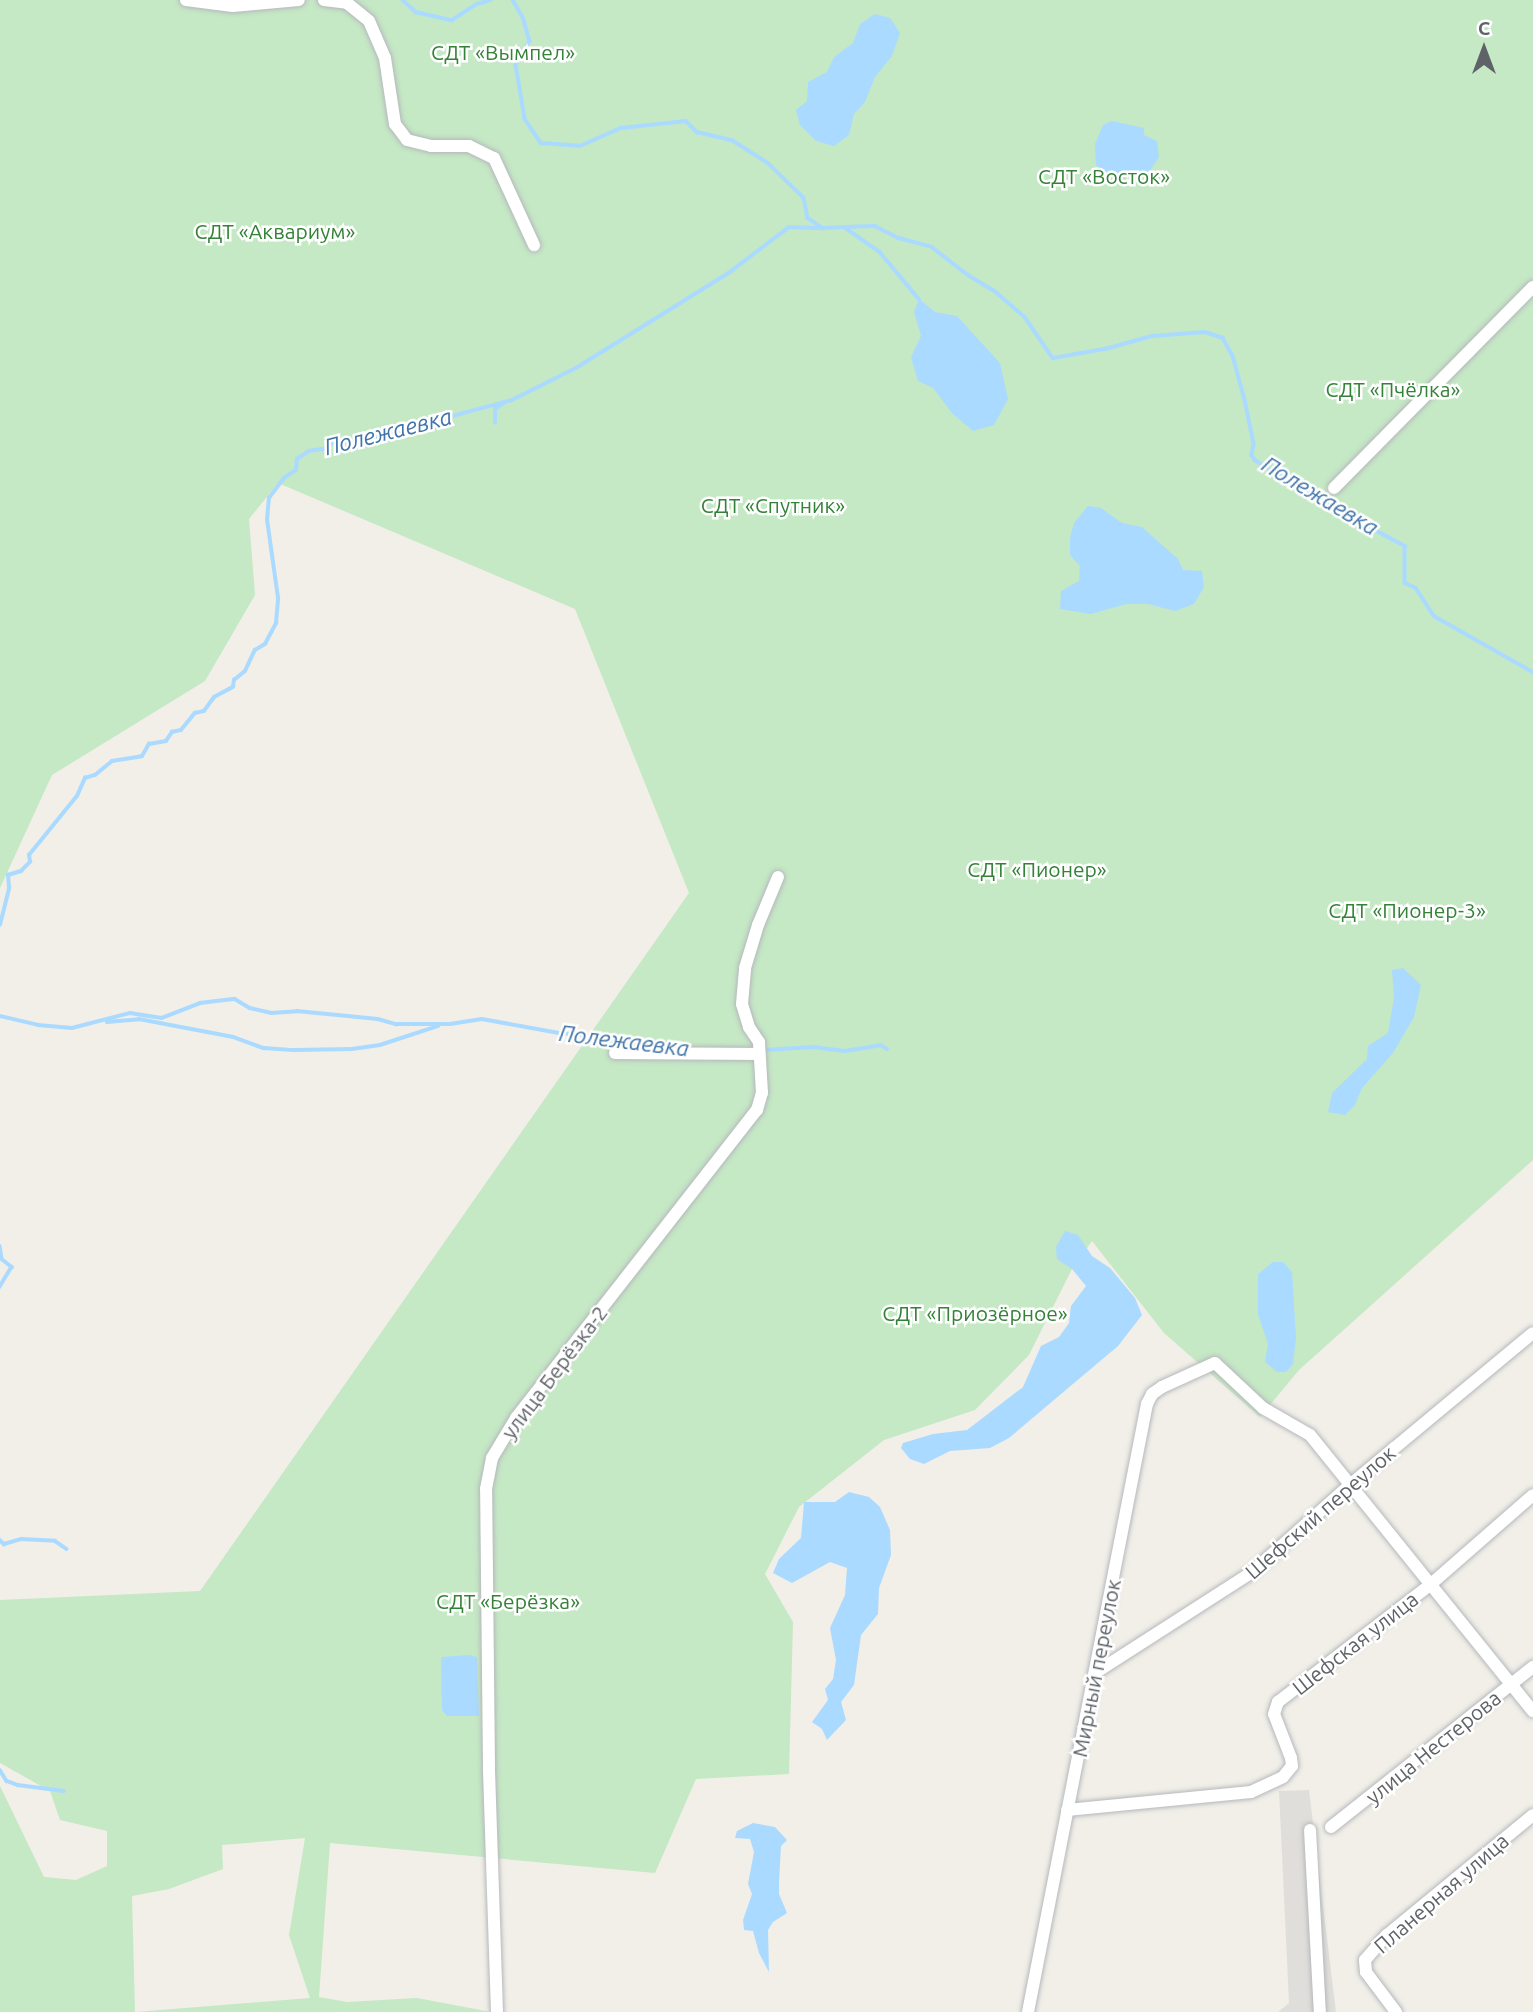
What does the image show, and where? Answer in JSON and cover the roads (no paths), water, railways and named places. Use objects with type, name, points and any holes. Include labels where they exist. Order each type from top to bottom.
[{"type":"street","points":[[186,0],[233,6],[299,0]]},
{"type":"street","points":[[324,0],[346,3],[369,20],[385,58],[395,124],[407,140],[430,146],[469,146],[494,158],[534,245]]},
{"type":"street","points":[[1334,488],[1533,287]]},
{"type":"street","name":"улица Берёзка-2","points":[[497,2012],[489,1766],[486,1489],[492,1458],[516,1418],[752,1118],[762,1093],[759,1042],[749,1027],[742,1004],[745,968],[758,925],[778,877]]},
{"type":"street","points":[[615,1054],[758,1054]]},
{"type":"street","name":"Шефский переулок","points":[[1095,1673],[1251,1573],[1351,1484],[1533,1333]]},
{"type":"street","name":"Мирный переулок","points":[[1028,2012],[1147,1404],[1152,1394],[1215,1363],[1263,1408],[1310,1436],[1351,1484]]},
{"type":"street","points":[[1351,1484],[1533,1711]]},
{"type":"street","name":"Шефская улица","points":[[1067,1810],[1251,1792],[1283,1777],[1292,1766],[1292,1758],[1274,1714],[1278,1702],[1431,1584],[1533,1495]]},
{"type":"street","name":"улица Нестерова","points":[[1331,1827],[1425,1756],[1533,1667]]},
{"type":"street","name":"Планерная улица","points":[[1396,2012],[1366,1972],[1365,1960],[1387,1935],[1533,1815]]},
{"type":"street","points":[[1310,1830],[1320,2012]]},
{"type":"water","points":[[875,14],[890,18],[900,33],[892,56],[875,77],[865,102],[854,114],[849,135],[834,146],[816,141],[800,125],[796,110],[807,101],[808,82],[827,72],[834,57],[853,43],[860,24]]},
{"type":"water","points":[[1112,121],[1144,128],[1144,135],[1157,141],[1159,157],[1147,176],[1113,178],[1101,172],[1096,164],[1095,144],[1103,125]]},
{"type":"water","points":[[919,299],[935,312],[957,316],[1000,363],[1008,399],[994,425],[973,431],[952,413],[933,388],[918,381],[911,357],[921,336],[914,312]]},
{"type":"water","points":[[1088,506],[1101,508],[1122,523],[1142,527],[1178,559],[1183,570],[1202,571],[1204,587],[1194,604],[1175,611],[1148,604],[1126,604],[1091,614],[1060,609],[1061,591],[1079,581],[1080,566],[1070,555],[1070,538],[1074,523]]},
{"type":"water","points":[[1403,968],[1421,985],[1414,1017],[1393,1053],[1362,1088],[1355,1105],[1345,1115],[1328,1112],[1332,1093],[1367,1059],[1368,1046],[1388,1033],[1394,997],[1392,970]]},
{"type":"water","points":[[1065,1231],[1078,1235],[1092,1256],[1110,1268],[1135,1298],[1142,1315],[1118,1346],[1009,1438],[990,1448],[950,1451],[924,1464],[910,1459],[901,1448],[903,1443],[933,1434],[967,1430],[1023,1387],[1041,1346],[1059,1337],[1069,1323],[1071,1306],[1086,1286],[1072,1269],[1057,1259],[1056,1247]]},
{"type":"water","points":[[1273,1262],[1283,1262],[1292,1272],[1296,1338],[1293,1364],[1286,1372],[1277,1372],[1265,1362],[1268,1344],[1258,1314],[1258,1274]]},
{"type":"water","points":[[849,1492],[869,1497],[880,1507],[890,1530],[891,1555],[879,1588],[878,1614],[861,1635],[854,1685],[841,1702],[846,1720],[827,1740],[822,1729],[812,1722],[828,1700],[825,1689],[833,1679],[836,1660],[830,1628],[845,1595],[847,1568],[830,1562],[792,1583],[773,1573],[779,1559],[801,1538],[804,1502],[835,1502]]},
{"type":"water","points":[[442,1657],[477,1657],[479,1716],[447,1716],[442,1710]]},
{"type":"water","points":[[753,1823],[775,1827],[787,1840],[781,1846],[779,1894],[787,1913],[773,1922],[768,1930],[769,1972],[759,1953],[753,1931],[744,1930],[743,1920],[752,1894],[748,1884],[754,1852],[750,1839],[735,1838],[737,1831]]},
{"type":"waterway","name":"Полежаевка","points":[[403,0],[416,12],[452,20],[477,4],[490,0]]},
{"type":"waterway","name":"Полежаевка","points":[[513,0],[523,17],[530,41],[516,65],[525,119],[541,143],[580,146],[621,128],[686,121],[697,132],[732,140],[768,163],[804,198],[808,218],[823,228],[844,227],[880,252],[919,299]]},
{"type":"waterway","name":"Полежаевка","points":[[844,227],[875,226],[899,238],[932,247],[968,275],[996,292],[1025,317],[1053,358],[1109,348],[1152,336],[1205,332],[1223,338],[1233,356],[1245,400],[1254,444],[1252,455],[1255,460],[1312,496],[1405,546],[1405,583],[1416,588],[1434,616],[1533,672]]},
{"type":"waterway","name":"Полежаевка","points":[[0,925],[9,888],[8,875],[21,871],[30,862],[29,855],[77,796],[85,778],[95,775],[112,761],[142,756],[149,744],[166,741],[172,732],[181,730],[195,713],[204,711],[214,697],[233,687],[234,680],[245,671],[255,650],[265,644],[276,623],[278,598],[267,520],[269,498],[284,478],[296,470],[297,459],[309,451],[324,449],[332,443],[359,441],[512,400],[576,368],[730,272],[789,227],[823,228]]},
{"type":"waterway","name":"Полежаевка","points":[[495,423],[495,409],[504,403]]},
{"type":"waterway","name":"Полежаевка","points":[[0,1016],[38,1025],[72,1028],[130,1013],[162,1018],[200,1003],[235,999],[250,1008],[271,1013],[297,1011],[378,1019],[396,1024],[450,1024],[482,1019],[559,1033],[642,1041],[672,1048]]},
{"type":"waterway","name":"Полежаевка","points":[[107,1022],[139,1019],[233,1037],[264,1048],[294,1050],[352,1049],[380,1045],[438,1026]]},
{"type":"waterway","name":"Полежаевка","points":[[763,1050],[813,1047],[845,1051],[881,1045],[887,1049]]},
{"type":"waterway","name":"Полежаевка","points":[[0,1246],[2,1259],[12,1267],[0,1287]]},
{"type":"waterway","name":"Полежаевка","points":[[0,1540],[4,1544],[21,1539],[55,1541],[67,1549]]},
{"type":"waterway","name":"Полежаевка","points":[[0,1770],[7,1781],[18,1785],[64,1791]]},
{"type":"park label","name":"СДТ «Вымпел»","points":[[503,52]]},
{"type":"park label","name":"СДТ «Восток»","points":[[1104,176]]},
{"type":"park label","name":"СДТ «Аквариум»","points":[[275,231]]},
{"type":"park label","name":"СДТ «Пчёлка»","points":[[1393,389]]},
{"type":"park label","name":"СДТ «Спутник»","points":[[773,505]]},
{"type":"park label","name":"СДТ «Пионер»","points":[[1037,869]]},
{"type":"park label","name":"СДТ «Пионер-3»","points":[[1407,910]]},
{"type":"park label","name":"СДТ «Приозёрное»","points":[[975,1313]]},
{"type":"park label","name":"СДТ «Берёзка»","points":[[508,1601]]}]
